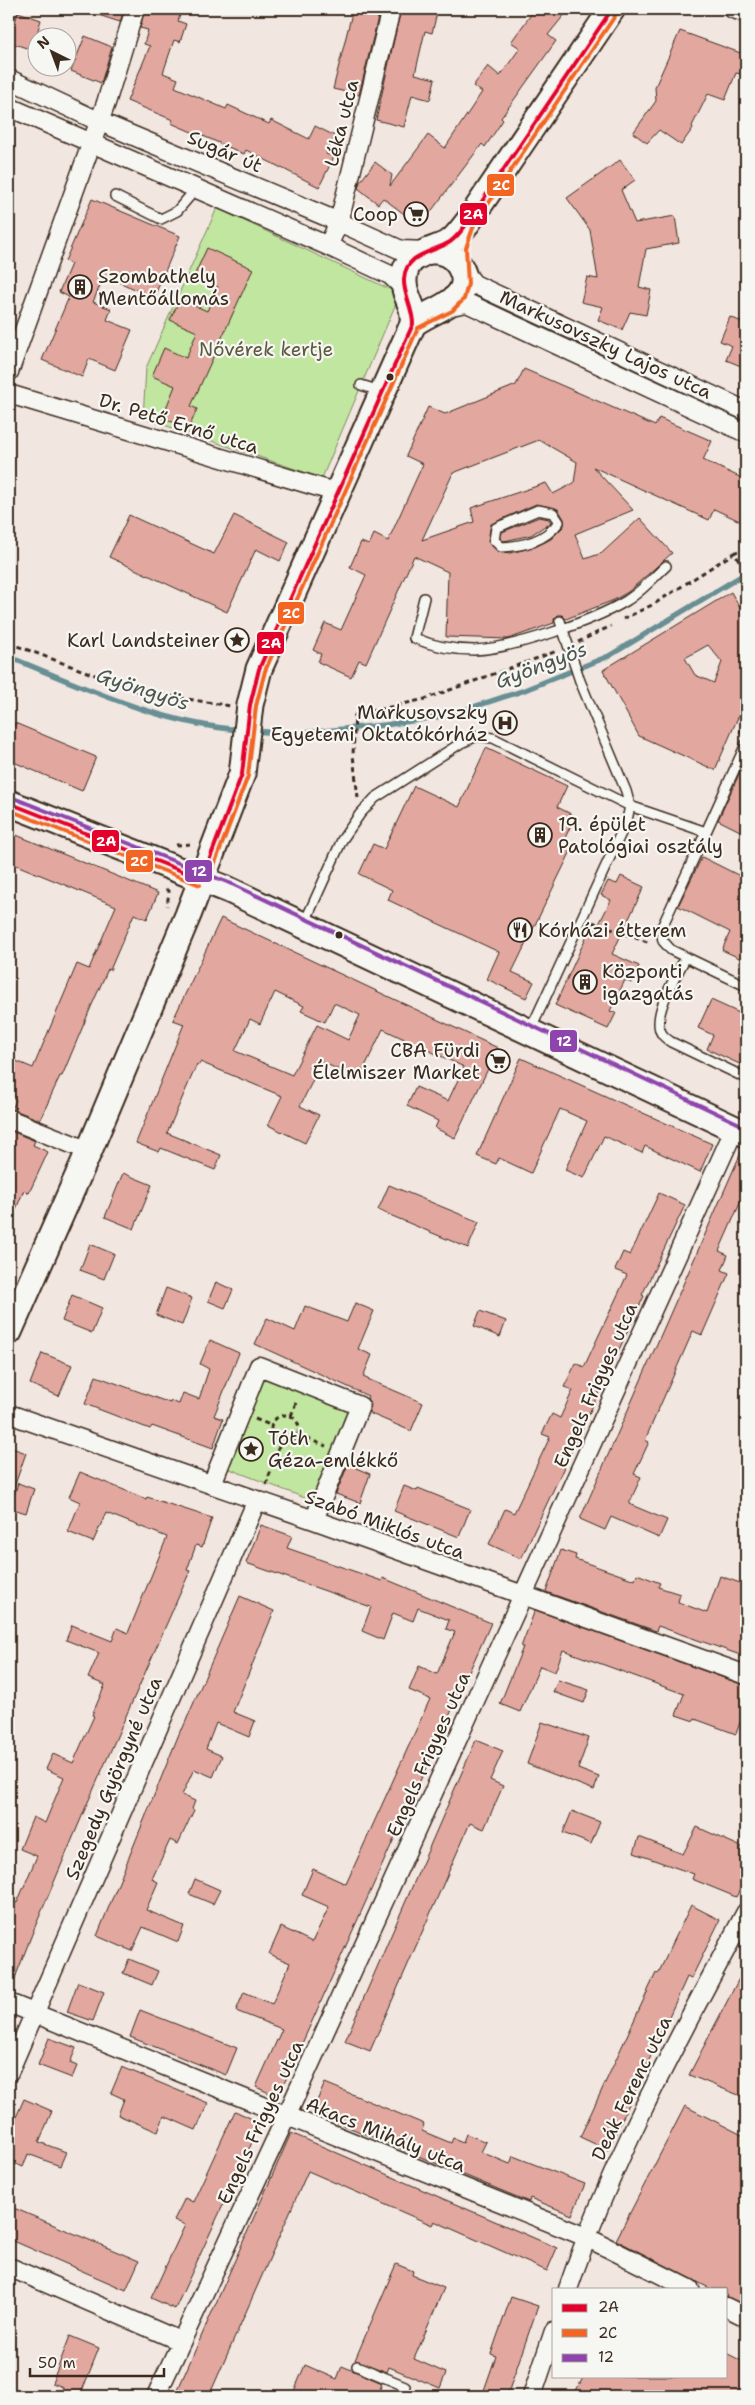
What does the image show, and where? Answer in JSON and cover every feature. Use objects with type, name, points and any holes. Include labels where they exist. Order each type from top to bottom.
[{"type":"street","points":[[9,372],[106,103],[135,9]]},
{"type":"street","name":"Léka utca","points":[[328,246],[338,222],[391,9]]},
{"type":"street","points":[[412,324],[414,312],[404,281],[408,264],[413,258],[452,240],[468,222],[612,9]]},
{"type":"street","points":[[733,9],[746,13]]},
{"type":"street","name":"Sugár út","points":[[9,79],[98,121],[401,250],[428,251]]},
{"type":"street","points":[[9,107],[328,246],[390,275],[422,308],[442,308]]},
{"type":"street","points":[[9,1332],[89,1151],[202,879],[242,774],[250,706],[259,669],[338,493],[372,389],[412,324],[422,316],[442,308],[460,292],[463,279],[460,266],[460,246],[468,222]]},
{"type":"street","points":[[428,251],[446,253],[460,266]]},
{"type":"street","name":"Markusovszky Lajos utca","points":[[460,266],[474,284],[746,411]]},
{"type":"street","name":"Markusovszky Lajos utca","points":[[442,308],[467,303],[746,433]]},
{"type":"street","name":"Dr. Pető Ernő utca","points":[[9,394],[338,493]]},
{"type":"street","points":[[9,803],[202,879],[304,925],[741,1131]]},
{"type":"street","points":[[9,1119],[89,1151]]},
{"type":"street","name":"Engels Frigyes utca","points":[[156,2396],[286,2117],[522,1597],[741,1131]]},
{"type":"street","points":[[212,1484],[259,1366],[360,1406],[314,1520]]},
{"type":"street","name":"Szabó Miklós utca","points":[[9,1414],[314,1520],[522,1597],[746,1675]]},
{"type":"street","name":"Szegedy Györgyné utca","points":[[9,2072],[257,1500]]},
{"type":"street","name":"Deák Ferenc utca","points":[[568,2288],[586,2237],[608,2183],[657,2078],[746,1912]]},
{"type":"street","name":"Akacs Mihály utca","points":[[9,2003],[286,2117],[586,2237],[688,2288]]},
{"type":"street","points":[[9,2267],[180,2341]]},
{"type":"street","points":[[728,2308],[746,2317]]},
{"type":"street","points":[[532,2396],[552,2337]]},
{"type":"lane","points":[[115,196],[161,219],[177,211],[196,190]]},
{"type":"lane","points":[[538,510],[553,513],[559,522],[550,534],[531,542],[519,546],[501,547],[494,540],[496,528],[538,510]]},
{"type":"lane","points":[[424,598],[414,638],[432,646],[475,650],[519,642],[627,600],[666,566]]},
{"type":"lane","points":[[530,1032],[627,820],[630,806],[626,791],[580,682],[561,625]]},
{"type":"lane","points":[[304,925],[342,840],[360,814],[375,798],[461,743],[477,736],[493,738],[630,806],[706,832]]},
{"type":"lane","points":[[746,744],[661,929],[663,941],[671,950],[746,986]]},
{"type":"lane","points":[[686,957],[660,1011],[659,1024],[661,1034],[671,1042],[746,1078]]},
{"type":"lane","points":[[358,2366],[405,2386],[400,2396]]},
{"type":"path","points":[[746,547],[734,553],[746,570]]},
{"type":"path","points":[[9,643],[138,691],[222,706],[250,706]]},
{"type":"path","points":[[355,715],[353,755],[360,814]]},
{"type":"path","points":[[582,919],[671,950]]},
{"type":"path","points":[[285,1414],[297,1421],[300,1428],[298,1434],[288,1443],[280,1443],[274,1440],[270,1425],[276,1418],[285,1414]]},
{"type":"path","points":[[298,1434],[342,1452]]},
{"type":"path","points":[[266,1485],[280,1443]]},
{"type":"green space","name":"Nővérek kertje","points":[[217,208],[400,294],[322,478],[143,418],[146,368]]},
{"type":"green space","points":[[260,1369],[356,1406],[318,1503],[222,1466]]},
{"type":"building","points":[[89,9],[124,9],[120,22],[89,12]]},
{"type":"building","points":[[145,9],[182,9],[178,21],[186,24],[180,42],[174,40],[163,73],[178,79],[175,87],[226,109],[228,105],[269,124],[271,120],[309,139],[315,126],[335,136],[326,154],[334,157],[319,187],[246,150],[244,154],[171,123],[173,120],[127,101],[150,46],[144,44],[148,30],[140,28]]},
{"type":"building","points":[[353,9],[380,9],[359,95],[333,89]]},
{"type":"building","points":[[401,9],[438,9],[432,33],[425,31],[415,74],[435,79],[430,100],[412,95],[404,127],[376,120]]},
{"type":"building","points":[[535,9],[569,9],[548,35],[556,41],[501,118],[503,120],[485,147],[482,144],[420,226],[383,198],[378,204],[358,188],[360,182],[375,162],[392,175],[390,186],[428,135],[445,148],[482,92],[473,86],[488,66],[500,76],[520,48],[511,42]]},
{"type":"building","points":[[18,12],[41,20],[39,28],[28,28],[28,49],[9,42]]},
{"type":"building","points":[[680,31],[746,55],[746,75],[736,73],[725,100],[708,94],[692,126],[693,128],[681,145],[659,130],[647,143],[633,133],[656,101],[655,87]]},
{"type":"building","points":[[85,36],[112,47],[101,83],[78,74],[78,54]]},
{"type":"building","points":[[620,160],[635,180],[621,190],[635,223],[675,216],[679,243],[646,249],[639,287],[651,290],[646,315],[630,312],[622,330],[598,320],[603,307],[581,302],[587,277],[598,279],[590,230],[567,198]]},
{"type":"building","name":"Szombathely Mentőállomás","points":[[92,199],[180,236],[154,297],[104,276],[93,302],[111,309],[107,320],[132,330],[115,370],[89,359],[82,377],[42,360],[69,297],[59,292],[71,264],[65,261]]},
{"type":"building","points":[[207,248],[253,269],[191,406],[197,409],[189,428],[162,418],[175,386],[152,376],[164,348],[186,358],[197,332],[170,320],[180,299],[207,311],[218,287],[194,276]]},
{"type":"building","points":[[746,313],[746,368],[726,360],[732,346],[720,341],[730,317],[742,322]]},
{"type":"building","points":[[524,369],[655,426],[659,418],[712,441],[703,460],[746,480],[746,524],[714,509],[709,520],[593,467],[633,510],[575,534],[585,559],[602,553],[640,518],[672,553],[628,592],[614,600],[566,619],[562,615],[558,615],[554,619],[554,623],[508,639],[446,637],[448,572],[414,556],[366,663],[359,660],[351,677],[318,662],[321,654],[313,650],[325,623],[341,630],[366,575],[350,567],[361,542],[369,545],[374,534],[388,541],[423,464],[406,456],[428,407],[445,414],[516,385]],"holes":[[[539,440],[577,462],[574,483],[553,494],[546,483],[471,508],[474,522],[422,540],[453,473]],[[536,504],[558,509],[564,519],[564,526],[551,539],[535,547],[510,553],[497,551],[488,541],[491,524]]]},
{"type":"building","points":[[129,515],[214,554],[234,515],[289,542],[280,561],[256,549],[227,612],[109,557]]},
{"type":"building","points":[[539,517],[549,519],[551,522],[531,535],[503,541],[501,538],[502,532]]},
{"type":"building","points":[[731,592],[746,619],[746,699],[715,770],[639,736],[603,670]],"holes":[[[708,645],[722,662],[714,683],[695,675],[685,658]]]},
{"type":"building","points":[[15,723],[96,757],[82,791],[9,760],[9,737]]},
{"type":"building","points":[[486,748],[567,786],[557,807],[575,816],[561,847],[571,851],[512,972],[534,982],[526,998],[487,979],[499,952],[388,900],[392,890],[359,874],[373,844],[384,849],[414,786],[459,807]]},
{"type":"building","points":[[746,759],[746,834],[718,820]]},
{"type":"building","points":[[9,832],[158,893],[147,919],[134,914],[110,970],[108,969],[91,1007],[62,1076],[60,1076],[40,1120],[12,1109],[16,1100],[9,1096],[9,1058],[33,1068],[77,964],[89,969],[116,906],[9,862]]},
{"type":"building","points":[[702,857],[746,879],[746,961],[722,950],[730,932],[678,906]]},
{"type":"building","name":"Központi igazgatás","points":[[621,876],[644,887],[612,954],[639,966],[631,983],[625,980],[610,1011],[616,1013],[608,1029],[555,1005],[588,933],[593,936],[611,900],[601,895],[608,881],[617,884]]},
{"type":"building","points":[[221,918],[498,1048],[455,1138],[435,1128],[438,1121],[407,1106],[416,1087],[448,1101],[464,1067],[383,1029],[359,1079],[322,1062],[300,1106],[319,1115],[305,1143],[268,1125],[282,1096],[200,1062],[199,1065],[197,1064],[167,1133],[221,1155],[215,1170],[161,1148],[159,1152],[136,1143],[184,1024],[173,1020]],"holes":[[[275,992],[304,1006],[301,1011],[325,1022],[334,1003],[360,1015],[348,1040],[317,1025],[292,1075],[235,1051],[250,1019],[260,1024]]]},
{"type":"building","points":[[711,1000],[746,1016],[746,1067],[707,1049],[713,1035],[698,1028]]},
{"type":"building","points":[[521,1058],[712,1144],[700,1172],[645,1146],[642,1153],[604,1136],[584,1178],[565,1170],[587,1121],[560,1109],[531,1173],[499,1158],[496,1164],[477,1156]]},
{"type":"building","points":[[9,1130],[35,1141],[33,1145],[48,1152],[29,1193],[24,1190],[9,1226]]},
{"type":"building","points":[[743,1148],[746,1148],[746,1203],[741,1201],[719,1251],[728,1255],[722,1270],[729,1273],[702,1335],[693,1331],[645,1440],[649,1442],[634,1474],[641,1477],[629,1504],[667,1520],[659,1538],[611,1517],[605,1530],[580,1519]]},
{"type":"building","points":[[123,1173],[152,1185],[134,1229],[105,1217]]},
{"type":"building","points":[[389,1185],[479,1222],[468,1248],[378,1210]]},
{"type":"building","points":[[659,1193],[685,1205],[521,1559],[489,1544],[505,1509],[514,1513],[550,1437],[542,1434],[552,1414],[560,1418],[573,1390],[564,1387],[576,1363],[584,1367],[627,1275],[615,1270],[623,1252],[630,1255]]},
{"type":"building","points":[[90,1244],[114,1254],[104,1279],[80,1270]]},
{"type":"building","points":[[216,1282],[233,1290],[225,1308],[208,1301]]},
{"type":"building","points":[[166,1288],[192,1298],[182,1325],[156,1315]]},
{"type":"building","points":[[72,1295],[102,1308],[92,1333],[62,1321]]},
{"type":"building","points":[[355,1303],[374,1311],[358,1349],[372,1355],[363,1377],[423,1403],[411,1431],[369,1413],[371,1405],[367,1398],[368,1396],[255,1344],[267,1318],[295,1331],[305,1306],[347,1322]]},
{"type":"building","points":[[480,1311],[506,1321],[500,1337],[474,1326]]},
{"type":"building","points":[[210,1340],[239,1353],[214,1416],[223,1419],[213,1448],[152,1426],[150,1429],[85,1404],[96,1376],[170,1403],[171,1401],[179,1404],[183,1393],[199,1399],[209,1369],[200,1364]]},
{"type":"building","points":[[42,1353],[72,1365],[59,1396],[30,1384]]},
{"type":"building","points":[[9,1447],[26,1453],[11,1496],[9,1495]]},
{"type":"building","points":[[351,1457],[359,1460],[356,1468],[370,1474],[360,1503],[336,1494]]},
{"type":"building","points":[[80,1472],[146,1499],[147,1497],[212,1518],[202,1547],[196,1545],[187,1570],[190,1571],[88,1802],[10,1991],[9,1899],[17,1903],[37,1856],[20,1849],[33,1817],[45,1823],[64,1777],[46,1769],[53,1754],[73,1763],[94,1716],[92,1715],[105,1685],[88,1678],[99,1653],[66,1640],[72,1625],[112,1641],[117,1628],[128,1633],[167,1537],[106,1513],[93,1542],[68,1532],[80,1502],[69,1497]]},
{"type":"building","points":[[18,1483],[34,1489],[26,1513],[10,1508]]},
{"type":"building","points":[[404,1486],[417,1491],[418,1488],[470,1509],[459,1537],[394,1511]]},
{"type":"building","points":[[261,1525],[292,1536],[287,1548],[382,1581],[383,1578],[491,1623],[278,2097],[256,2087],[282,2029],[236,2011],[244,1992],[272,2004],[290,1963],[269,1954],[281,1927],[312,1942],[329,1907],[302,1895],[313,1869],[346,1884],[430,1699],[409,1690],[419,1666],[437,1674],[455,1632],[446,1629],[449,1620],[418,1608],[413,1621],[393,1613],[383,1640],[362,1631],[371,1607],[246,1563]]},
{"type":"building","points":[[561,1550],[576,1555],[575,1559],[635,1580],[637,1574],[660,1583],[658,1587],[680,1594],[678,1602],[707,1613],[720,1576],[746,1585],[746,1657],[658,1626],[656,1631],[546,1592]]},
{"type":"building","points":[[240,1596],[274,1611],[233,1712],[255,1721],[249,1737],[216,1723],[206,1749],[222,1756],[213,1777],[194,1769],[182,1795],[195,1801],[192,1809],[194,1810],[178,1844],[170,1840],[152,1879],[158,1882],[146,1910],[184,1926],[178,1942],[143,1927],[132,1951],[97,1936],[181,1729]]},
{"type":"building","points":[[535,1610],[746,1686],[746,1715],[743,1714],[736,1734],[695,1719],[694,1721],[676,1715],[684,1694],[563,1650],[555,1672],[540,1666],[520,1712],[500,1704],[523,1647],[521,1647]]},
{"type":"building","points":[[558,1680],[589,1690],[584,1703],[553,1692]]},
{"type":"building","points":[[542,1722],[589,1738],[578,1769],[599,1777],[594,1790],[527,1764]]},
{"type":"building","points":[[476,1740],[503,1751],[490,1780],[503,1786],[484,1829],[470,1823],[370,2051],[345,2041]]},
{"type":"building","points":[[572,1811],[600,1822],[591,1844],[563,1833]]},
{"type":"building","points":[[697,1827],[746,1849],[746,1878],[736,1897],[692,1879],[694,1874],[634,1853],[639,1837],[683,1854]]},
{"type":"building","points":[[195,1879],[220,1890],[213,1904],[189,1894]]},
{"type":"building","points":[[691,1905],[720,1920],[691,1979],[687,1977],[608,2150],[580,2137],[656,1973],[658,1974]]},
{"type":"building","points":[[129,1959],[158,1971],[152,1985],[123,1973]]},
{"type":"building","points":[[746,1965],[746,2098],[689,2075]]},
{"type":"building","points":[[78,1982],[104,1992],[93,2021],[67,2012]]},
{"type":"building","points":[[140,2010],[237,2048],[226,2075],[130,2037]]},
{"type":"building","points":[[49,2038],[76,2048],[70,2063],[77,2066],[72,2078],[38,2065]]},
{"type":"building","points":[[122,2067],[208,2103],[196,2130],[164,2116],[158,2132],[118,2115],[124,2099],[111,2093]]},
{"type":"building","points":[[325,2083],[424,2124],[422,2131],[451,2143],[453,2138],[463,2142],[466,2134],[486,2142],[481,2152],[510,2164],[513,2156],[585,2184],[572,2215],[530,2198],[529,2202],[312,2112]]},
{"type":"building","points":[[24,2099],[52,2111],[39,2142],[66,2152],[60,2166],[28,2154],[23,2167],[9,2161],[9,2133]]},
{"type":"building","points":[[685,2106],[746,2137],[746,2292],[741,2303],[728,2298],[728,2288],[709,2288],[616,2240]]},
{"type":"building","points":[[235,2111],[261,2123],[175,2309],[151,2298],[185,2225],[174,2220],[185,2198],[193,2202]]},
{"type":"building","points":[[291,2133],[557,2248],[547,2271],[434,2221],[432,2225],[308,2171],[209,2396],[175,2396]]},
{"type":"building","points":[[9,2206],[139,2261],[126,2290],[9,2239]]},
{"type":"building","points":[[396,2264],[413,2271],[412,2275],[444,2288],[414,2359],[446,2373],[440,2388],[389,2367],[387,2372],[355,2360]]},
{"type":"building","points":[[511,2297],[538,2306],[507,2396],[482,2396],[496,2356],[491,2354]]},
{"type":"building","points":[[70,2336],[99,2348],[80,2396],[60,2396],[63,2387],[52,2383]]},
{"type":"building","points":[[728,2354],[746,2363],[746,2396],[573,2396],[583,2378],[728,2378]]},
{"type":"building","points":[[305,2365],[337,2379],[342,2366],[382,2383],[378,2396],[292,2396]]},
{"type":"waterway","name":"Gyöngyös","points":[[254,731],[293,734],[385,725],[449,715],[522,691],[609,656],[746,573]]},
{"type":"waterway","name":"Gyöngyös","points":[[9,657],[94,692],[152,712],[182,720],[242,730]]},
{"type":"transit line","name":"2A","points":[[202,879],[242,774],[250,705],[259,669],[413,324],[404,285],[406,270],[415,259],[450,242],[462,230],[612,9]]},
{"type":"transit line","name":"2C","points":[[208,881],[248,776],[256,706],[265,671],[418,328],[452,311],[464,299],[468,284],[466,248],[474,225],[617,13]]},
{"type":"transit line","name":"12","points":[[11,797],[232,884],[746,1127]]},
{"type":"transit line","name":"2A","points":[[9,803],[202,879]]},
{"type":"transit line","name":"2C","points":[[9,810],[200,885]]},
{"type":"place","name":"Coop","points":[[416,214]]},
{"type":"place","name":"Szombathely Mentőállomás","points":[[80,287]]},
{"type":"place","name":"Karl Landsteiner","points":[[237,640]]},
{"type":"place","name":"Markusovszky Egyetemi Oktatókórház","points":[[505,723]]},
{"type":"place","name":"19. épület Patológiai osztály","points":[[540,835]]},
{"type":"place","name":"Kórházi étterem","points":[[520,930]]},
{"type":"place","name":"Központi igazgatás","points":[[585,982]]},
{"type":"place","name":"CBA Fürdi Élelmiszer Market","points":[[498,1061]]},
{"type":"place","name":"Tóth Géza-emlékkő","points":[[251,1449]]}]
